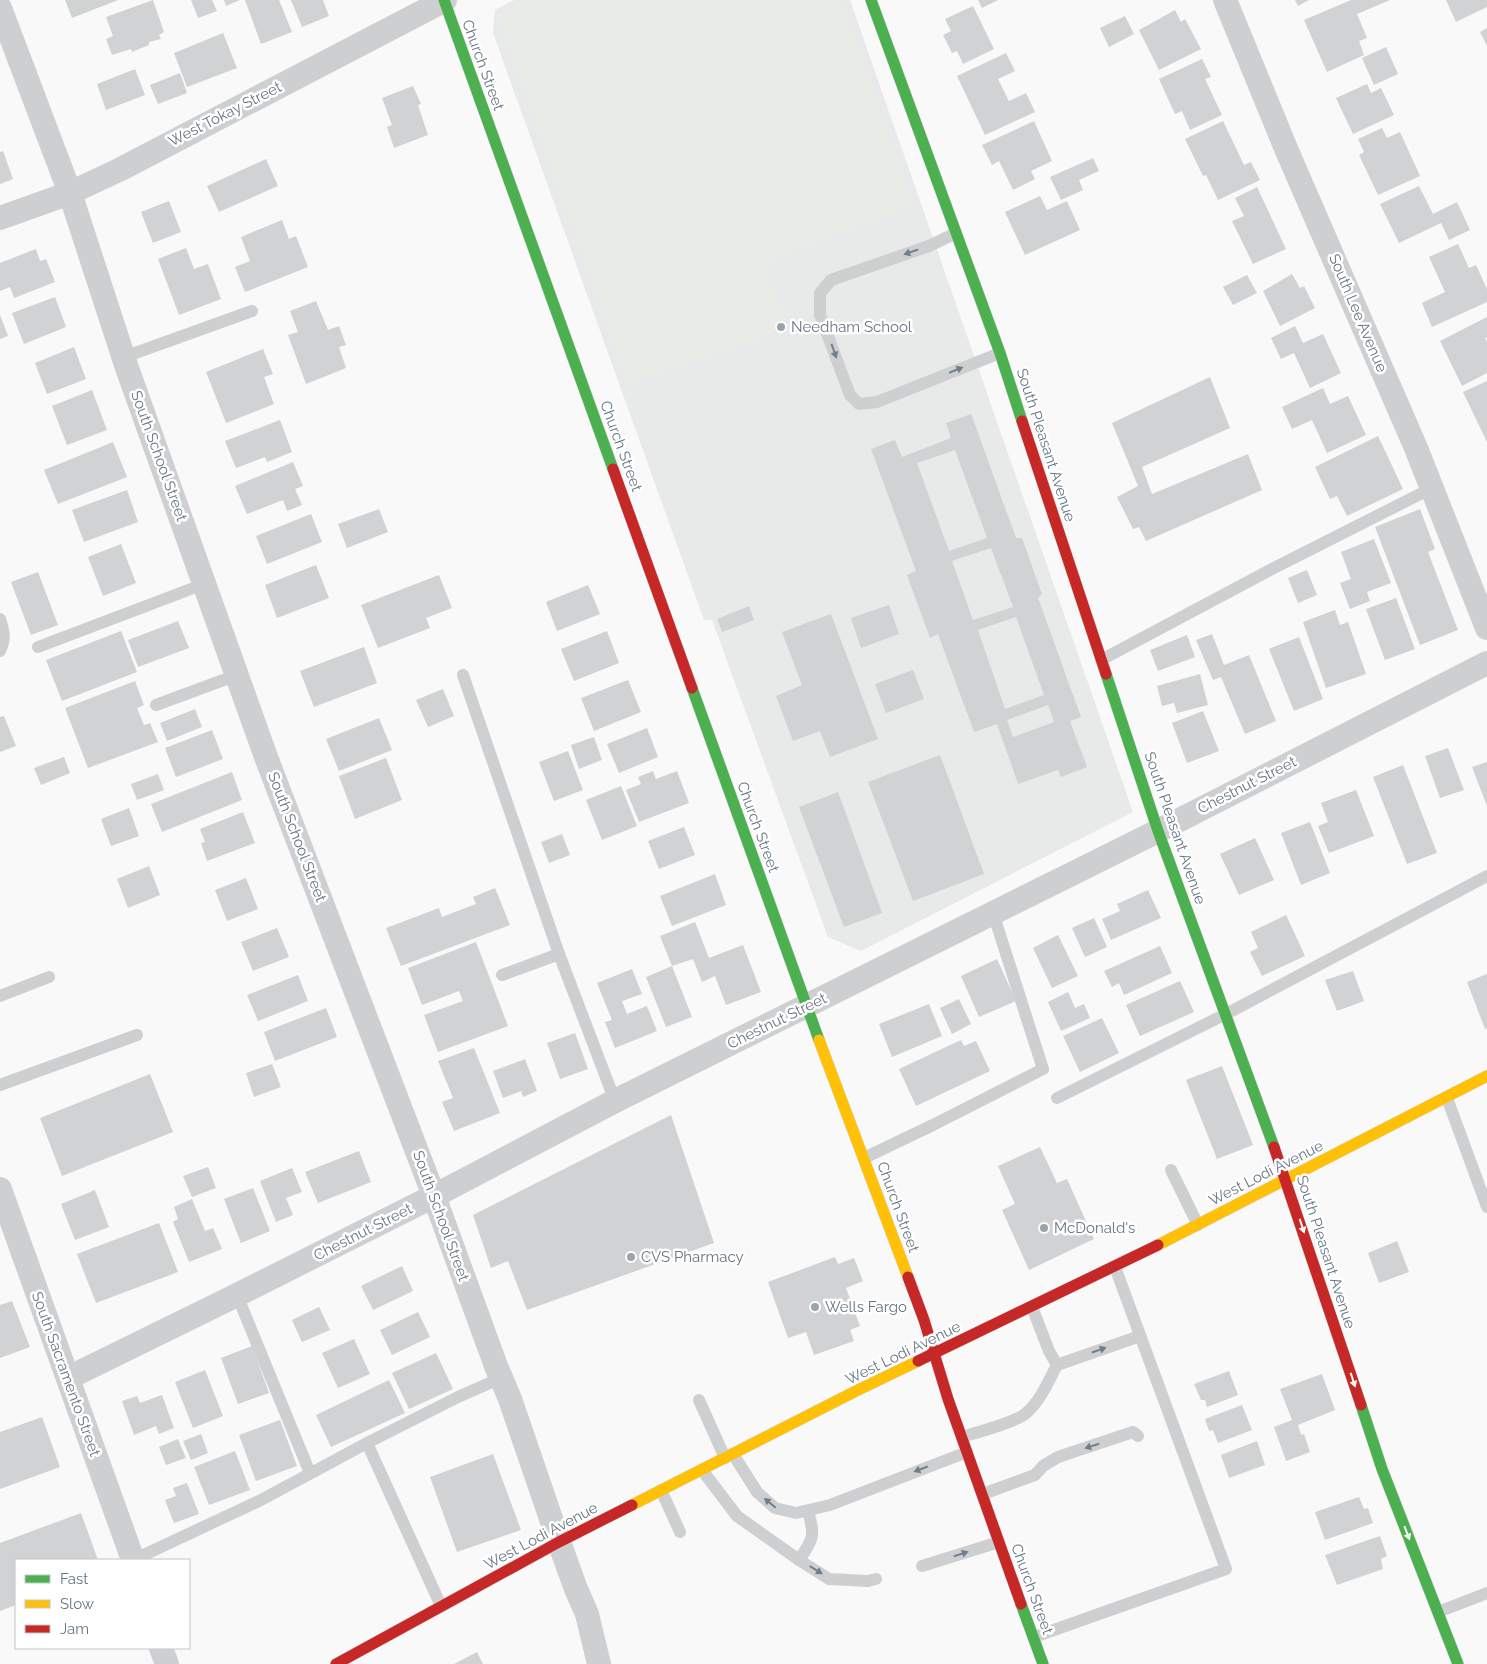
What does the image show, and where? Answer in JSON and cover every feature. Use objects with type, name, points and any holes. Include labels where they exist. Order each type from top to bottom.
[{"type":"street","name":"West Tokay Street","points":[[0,218],[70,193],[121,169],[444,0]]},
{"type":"street","name":"Church Street","points":[[444,0],[807,1006],[924,1320],[967,1452],[1043,1664]]},
{"type":"street","name":"South Pleasant Avenue","points":[[871,0],[1000,353],[1158,831],[1286,1179],[1382,1470],[1458,1664]]},
{"type":"street","name":"South Lee Avenue","points":[[1225,0],[1287,151],[1416,448],[1487,628]]},
{"type":"street","name":"South School Street","points":[[0,8],[70,193],[124,357],[266,757],[510,1399],[558,1542],[587,1614],[599,1664]]},
{"type":"street","name":"Chestnut Street","points":[[68,1378],[237,1296],[615,1101],[1158,831],[1487,663]]},
{"type":"street","name":"West Lodi Avenue","points":[[336,1664],[367,1652],[441,1606],[558,1542],[934,1353],[1115,1267],[1487,1076]]},
{"type":"street","name":"South Sacramento Street","points":[[0,1188],[133,1559]]},
{"type":"street","points":[[161,1649],[167,1664]]},
{"type":"lane","points":[[956,233],[929,246],[831,280],[820,293],[820,315],[850,395],[860,404],[876,402],[1000,353]]},
{"type":"lane","points":[[124,357],[252,311]]},
{"type":"lane","points":[[1101,660],[1270,570],[1432,488]]},
{"type":"lane","points":[[38,647],[204,584]]},
{"type":"lane","points":[[0,619],[4,632],[4,642],[0,651]]},
{"type":"lane","points":[[156,706],[237,675]]},
{"type":"lane","points":[[463,675],[559,954],[615,1101]]},
{"type":"lane","points":[[1057,1098],[1226,1014],[1487,876]]},
{"type":"lane","points":[[864,1158],[1043,1069],[994,913]]},
{"type":"lane","points":[[502,975],[559,954]]},
{"type":"lane","points":[[0,996],[49,977]]},
{"type":"lane","points":[[0,1085],[137,1035]]},
{"type":"lane","points":[[1447,1098],[1487,1206]]},
{"type":"lane","points":[[1171,1170],[1198,1225]]},
{"type":"lane","points":[[1034,1637],[1226,1569],[1115,1267]]},
{"type":"lane","points":[[237,1296],[310,1473]]},
{"type":"lane","points":[[1032,1307],[1049,1351],[1057,1365]]},
{"type":"lane","points":[[962,1437],[1023,1416],[1033,1406],[1057,1365],[1140,1336]]},
{"type":"lane","points":[[135,1559],[261,1500],[366,1443],[458,1397],[501,1378]]},
{"type":"lane","points":[[699,1400],[729,1456],[757,1492],[775,1508],[796,1514],[830,1504],[967,1452]]},
{"type":"lane","points":[[983,1494],[1035,1475],[1043,1466],[1058,1457],[1133,1432],[1138,1436]]},
{"type":"lane","points":[[366,1443],[441,1606]]},
{"type":"lane","points":[[702,1470],[736,1516],[829,1579],[868,1581],[876,1579]]},
{"type":"lane","points":[[661,1490],[680,1532]]},
{"type":"lane","points":[[800,1560],[810,1544],[814,1532],[808,1511]]},
{"type":"lane","points":[[922,1566],[999,1542]]},
{"type":"lane","points":[[1438,1612],[1487,1593]]},
{"type":"shaded area","name":"Needham School","points":[[514,0],[850,0],[1133,812],[861,951],[828,937],[712,620],[704,620],[493,33],[495,10]]},
{"type":"shaded area","points":[[524,0],[840,0],[914,205],[761,263],[787,328],[628,383],[498,14]]},
{"type":"building","points":[[65,0],[118,0],[72,18]]},
{"type":"building","points":[[153,0],[164,32],[159,35],[161,39],[149,42],[149,45],[132,52],[131,49],[112,55],[106,39],[113,36],[106,17]]},
{"type":"building","points":[[191,0],[212,0],[217,11],[198,18]]},
{"type":"building","points":[[224,0],[240,0],[226,6]]},
{"type":"building","points":[[245,0],[279,0],[292,32],[261,44]]},
{"type":"building","points":[[291,0],[323,0],[329,16],[302,27]]},
{"type":"building","points":[[978,0],[998,0],[982,8]]},
{"type":"building","points":[[1295,0],[1309,0],[1298,6]]},
{"type":"building","points":[[1351,0],[1390,0],[1357,14],[1367,38],[1359,41],[1364,55],[1327,72],[1304,20]]},
{"type":"building","points":[[1446,0],[1487,0],[1487,7],[1456,22]]},
{"type":"building","points":[[973,6],[994,49],[963,64],[957,51],[952,53],[943,35],[951,31],[945,19]]},
{"type":"building","points":[[1175,10],[1181,22],[1185,19],[1201,49],[1159,70],[1139,30]]},
{"type":"building","points":[[1125,16],[1134,34],[1109,47],[1100,28]]},
{"type":"building","points":[[1487,28],[1487,46],[1480,32]]},
{"type":"building","points":[[223,33],[237,68],[187,87],[174,53]]},
{"type":"building","points":[[1386,47],[1398,74],[1374,85],[1362,58]]},
{"type":"building","points":[[1006,53],[1015,71],[998,79],[1009,101],[1026,93],[1035,112],[985,135],[957,76]]},
{"type":"building","points":[[1202,59],[1211,77],[1205,79],[1222,115],[1190,130],[1182,111],[1175,114],[1159,79]]},
{"type":"building","points":[[135,69],[145,95],[106,110],[97,84]]},
{"type":"building","points":[[180,73],[187,93],[158,104],[150,85]]},
{"type":"building","points":[[1367,84],[1371,93],[1381,88],[1394,115],[1353,134],[1336,98]]},
{"type":"building","points":[[413,86],[421,104],[418,105],[428,135],[394,148],[387,127],[392,125],[382,98]]},
{"type":"building","points":[[1034,121],[1052,161],[1031,171],[1035,179],[1013,190],[999,161],[992,165],[982,145]]},
{"type":"building","points":[[1223,121],[1244,165],[1251,162],[1260,180],[1218,200],[1206,175],[1203,176],[1185,139]]},
{"type":"building","points":[[1382,128],[1387,138],[1400,132],[1420,176],[1378,195],[1359,155],[1364,152],[1358,139]]},
{"type":"building","points":[[3,151],[13,179],[0,184],[0,152]]},
{"type":"building","points":[[1093,158],[1099,171],[1079,180],[1083,190],[1061,200],[1050,177]]},
{"type":"building","points":[[266,159],[278,186],[219,212],[207,186]]},
{"type":"building","points":[[1419,186],[1433,214],[1457,202],[1470,230],[1449,240],[1441,223],[1399,243],[1380,204]]},
{"type":"building","points":[[1257,187],[1286,249],[1253,264],[1232,221],[1244,216],[1235,198]]},
{"type":"building","points":[[1040,196],[1047,210],[1067,201],[1080,230],[1025,255],[1005,212]]},
{"type":"building","points":[[169,201],[181,232],[153,243],[141,212]]},
{"type":"building","points":[[282,220],[289,239],[296,236],[308,267],[245,292],[235,267],[250,261],[241,237]]},
{"type":"building","points":[[1458,244],[1469,268],[1476,265],[1487,289],[1487,302],[1432,327],[1422,303],[1445,292],[1429,257]]},
{"type":"building","points":[[186,248],[194,269],[208,264],[221,299],[179,315],[158,259]]},
{"type":"building","points":[[36,249],[40,261],[46,259],[55,282],[14,298],[10,287],[0,291],[0,263]]},
{"type":"building","points":[[1292,274],[1300,288],[1304,286],[1315,308],[1280,326],[1263,291]]},
{"type":"building","points":[[1247,275],[1257,293],[1233,305],[1223,287]]},
{"type":"building","points":[[55,297],[66,327],[24,344],[12,313]]},
{"type":"building","points":[[316,301],[328,330],[339,326],[346,345],[339,347],[346,368],[306,384],[288,335],[298,332],[290,311]]},
{"type":"building","points":[[0,315],[8,336],[0,339]]},
{"type":"building","points":[[1487,317],[1487,337],[1485,338],[1487,342],[1487,373],[1462,386],[1440,341]]},
{"type":"building","points":[[1295,326],[1303,343],[1323,334],[1341,373],[1310,388],[1294,353],[1281,359],[1271,338]]},
{"type":"building","points":[[74,347],[86,379],[47,394],[35,363]]},
{"type":"building","points":[[263,349],[273,374],[264,377],[274,404],[226,423],[206,372]]},
{"type":"building","points":[[1210,377],[1230,428],[1142,467],[1152,494],[1248,454],[1262,490],[1146,541],[1139,527],[1133,529],[1117,497],[1138,486],[1112,423]]},
{"type":"building","points":[[1487,381],[1487,442],[1463,392]]},
{"type":"building","points":[[1323,388],[1330,404],[1348,396],[1366,435],[1327,453],[1312,420],[1292,429],[1282,407]]},
{"type":"building","points":[[92,390],[107,430],[67,445],[52,406]]},
{"type":"building","points":[[971,414],[1016,538],[1022,538],[1042,594],[1038,598],[1081,717],[1070,721],[1087,767],[1061,777],[1058,770],[1018,784],[997,724],[974,732],[938,634],[930,638],[907,575],[916,571],[871,449],[895,440],[902,457],[951,438],[946,423]],"holes":[[[955,450],[987,538],[949,551],[917,463]],[[991,548],[1013,607],[973,620],[952,561]],[[1016,617],[1044,695],[1005,709],[978,630]],[[1048,705],[1054,722],[1013,737],[1007,720]]]},
{"type":"building","points":[[280,420],[292,452],[267,462],[265,457],[236,468],[225,441]]},
{"type":"building","points":[[1378,436],[1403,489],[1347,516],[1337,496],[1330,499],[1315,467]]},
{"type":"building","points":[[113,442],[127,477],[58,504],[44,470]]},
{"type":"building","points":[[293,462],[303,486],[295,489],[302,505],[287,511],[283,500],[247,514],[235,486]]},
{"type":"building","points":[[127,490],[138,522],[84,542],[72,510]]},
{"type":"building","points":[[379,509],[388,532],[347,548],[338,524]]},
{"type":"building","points":[[1420,509],[1435,549],[1428,552],[1458,630],[1420,645],[1375,527]]},
{"type":"building","points":[[311,514],[322,542],[267,564],[256,536]]},
{"type":"building","points":[[1374,539],[1391,583],[1367,592],[1370,601],[1350,609],[1340,583],[1351,579],[1341,552]]},
{"type":"building","points":[[121,544],[136,583],[103,596],[88,557]]},
{"type":"building","points":[[316,565],[329,598],[277,618],[265,585]]},
{"type":"building","points":[[1307,570],[1317,595],[1298,603],[1288,578]]},
{"type":"building","points":[[38,572],[58,625],[31,635],[11,582]]},
{"type":"building","points":[[439,575],[452,608],[426,618],[430,628],[378,648],[361,605]]},
{"type":"building","points":[[588,585],[600,614],[557,631],[546,602]]},
{"type":"building","points":[[1396,598],[1415,649],[1385,660],[1366,609]]},
{"type":"building","points":[[889,605],[899,634],[861,648],[851,618]]},
{"type":"building","points":[[749,606],[754,620],[722,632],[717,619]]},
{"type":"building","points":[[1335,610],[1340,625],[1348,622],[1366,674],[1326,688],[1303,622]]},
{"type":"building","points":[[831,614],[878,739],[830,757],[820,731],[793,741],[776,696],[802,685],[782,632]]},
{"type":"building","points":[[178,621],[189,648],[138,667],[128,640]]},
{"type":"building","points":[[121,631],[137,672],[62,701],[46,660]]},
{"type":"building","points":[[607,631],[619,663],[574,681],[561,649]]},
{"type":"building","points":[[1212,634],[1224,665],[1249,655],[1276,721],[1245,734],[1221,677],[1213,680],[1196,640]]},
{"type":"building","points":[[1187,635],[1195,657],[1158,671],[1150,650]]},
{"type":"building","points":[[1299,637],[1323,699],[1294,711],[1269,649]]},
{"type":"building","points":[[364,647],[377,683],[314,707],[300,671]]},
{"type":"building","points":[[913,670],[924,699],[886,713],[875,684]]},
{"type":"building","points":[[1200,674],[1208,705],[1177,713],[1174,703],[1162,706],[1157,686]]},
{"type":"building","points":[[628,680],[641,712],[594,731],[581,698]]},
{"type":"building","points":[[135,681],[144,705],[137,708],[144,725],[150,723],[158,742],[88,768],[65,708]]},
{"type":"building","points":[[443,689],[454,716],[428,727],[416,700]]},
{"type":"building","points":[[195,709],[202,727],[167,741],[160,723]]},
{"type":"building","points":[[1203,711],[1219,751],[1187,763],[1172,723]]},
{"type":"building","points":[[4,716],[16,746],[0,752],[0,717]]},
{"type":"building","points":[[379,718],[392,750],[339,771],[326,739]]},
{"type":"building","points":[[647,728],[658,757],[619,773],[607,744]]},
{"type":"building","points":[[212,730],[223,759],[176,777],[165,748]]},
{"type":"building","points":[[594,737],[602,760],[579,769],[571,745]]},
{"type":"building","points":[[1448,748],[1464,790],[1440,798],[1425,756]]},
{"type":"building","points":[[568,751],[583,790],[554,801],[539,762]]},
{"type":"building","points":[[940,755],[984,874],[913,901],[868,782]]},
{"type":"building","points":[[64,757],[70,773],[41,785],[34,768]]},
{"type":"building","points":[[386,758],[402,800],[355,819],[339,776]]},
{"type":"building","points":[[1487,762],[1487,806],[1472,767]]},
{"type":"building","points":[[1403,765],[1437,853],[1407,864],[1373,777]]},
{"type":"building","points":[[653,771],[656,779],[677,771],[689,803],[639,822],[626,790],[641,784],[638,777]]},
{"type":"building","points":[[232,772],[242,800],[162,832],[151,804]]},
{"type":"building","points":[[158,774],[164,790],[137,800],[131,784]]},
{"type":"building","points":[[621,786],[637,826],[602,840],[586,800]]},
{"type":"building","points":[[1356,790],[1374,836],[1329,853],[1318,826],[1328,822],[1321,803]]},
{"type":"building","points":[[838,792],[882,913],[844,927],[799,807]]},
{"type":"building","points":[[129,808],[139,836],[111,846],[101,819]]},
{"type":"building","points":[[243,812],[255,843],[207,861],[201,843],[205,842],[200,829]]},
{"type":"building","points":[[1310,822],[1330,873],[1301,885],[1281,833]]},
{"type":"building","points":[[684,827],[695,855],[659,869],[648,841]]},
{"type":"building","points":[[562,834],[570,855],[549,863],[541,842]]},
{"type":"building","points":[[1255,838],[1274,880],[1239,895],[1220,854]]},
{"type":"building","points":[[149,866],[160,895],[128,908],[117,879]]},
{"type":"building","points":[[715,874],[726,905],[672,926],[660,896]]},
{"type":"building","points":[[246,878],[258,909],[227,921],[215,890]]},
{"type":"building","points":[[495,888],[510,925],[401,966],[386,928],[439,908],[442,917],[476,904],[473,897]]},
{"type":"building","points":[[1148,890],[1161,918],[1111,940],[1102,919],[1120,911],[1117,904]]},
{"type":"building","points":[[1286,915],[1305,956],[1262,976],[1250,952],[1258,948],[1251,932]]},
{"type":"building","points":[[1094,918],[1107,947],[1085,957],[1072,928]]},
{"type":"building","points":[[695,922],[709,958],[743,945],[761,992],[726,1005],[715,976],[702,982],[693,959],[672,966],[660,936]]},
{"type":"building","points":[[277,928],[289,957],[253,971],[241,942]]},
{"type":"building","points":[[1058,935],[1078,976],[1052,988],[1033,948]]},
{"type":"building","points":[[476,942],[508,1026],[438,1052],[424,1015],[463,1001],[459,991],[422,1005],[408,968]]},
{"type":"building","points":[[1160,946],[1172,973],[1124,995],[1119,983],[1112,987],[1104,971]]},
{"type":"building","points":[[997,959],[1016,1001],[979,1017],[961,976]]},
{"type":"building","points":[[672,966],[692,1017],[666,1027],[646,977]]},
{"type":"building","points":[[632,969],[642,994],[622,1001],[627,1014],[647,1006],[657,1031],[615,1048],[605,1022],[612,1020],[597,983]]},
{"type":"building","points":[[1353,971],[1364,1001],[1337,1011],[1325,980]]},
{"type":"building","points":[[1487,974],[1487,1028],[1485,1029],[1467,982]]},
{"type":"building","points":[[298,975],[308,1001],[258,1021],[247,995]]},
{"type":"building","points":[[1180,981],[1194,1012],[1140,1036],[1126,1005]]},
{"type":"building","points":[[1068,992],[1075,1008],[1084,1004],[1090,1018],[1061,1031],[1048,1002]]},
{"type":"building","points":[[959,999],[971,1024],[952,1034],[940,1008]]},
{"type":"building","points":[[929,1004],[942,1036],[892,1057],[879,1024]]},
{"type":"building","points":[[326,1008],[337,1037],[275,1061],[264,1032]]},
{"type":"building","points":[[1102,1018],[1119,1053],[1080,1072],[1063,1036]]},
{"type":"building","points":[[575,1033],[588,1069],[560,1079],[547,1043]]},
{"type":"building","points":[[961,1040],[964,1046],[976,1041],[990,1071],[916,1106],[899,1069]]},
{"type":"building","points":[[474,1048],[500,1113],[454,1131],[442,1102],[453,1098],[438,1061]]},
{"type":"building","points":[[525,1059],[537,1091],[523,1097],[521,1091],[503,1098],[493,1071]]},
{"type":"building","points":[[272,1064],[281,1087],[254,1097],[246,1073]]},
{"type":"building","points":[[1222,1066],[1253,1145],[1217,1159],[1186,1080]]},
{"type":"building","points":[[150,1074],[173,1132],[62,1176],[40,1118]]},
{"type":"building","points":[[671,1115],[714,1243],[527,1310],[508,1261],[491,1268],[473,1215]]},
{"type":"building","points":[[1040,1147],[1057,1183],[1067,1179],[1094,1239],[1029,1270],[1002,1210],[1015,1204],[998,1166]]},
{"type":"building","points":[[359,1151],[371,1182],[318,1203],[305,1172]]},
{"type":"building","points":[[208,1167],[216,1188],[192,1197],[183,1176]]},
{"type":"building","points":[[292,1168],[302,1192],[286,1198],[293,1215],[276,1222],[260,1181]]},
{"type":"building","points":[[253,1188],[270,1231],[241,1243],[224,1199]]},
{"type":"building","points":[[95,1190],[109,1227],[75,1240],[61,1204]]},
{"type":"building","points":[[192,1199],[205,1231],[213,1228],[222,1249],[189,1262],[173,1222],[178,1219],[174,1207]]},
{"type":"building","points":[[159,1223],[178,1272],[96,1303],[77,1254]]},
{"type":"building","points":[[1397,1241],[1409,1272],[1379,1283],[1368,1253]]},
{"type":"building","name":"Wells Fargo","points":[[835,1257],[838,1264],[854,1258],[863,1281],[846,1288],[860,1326],[850,1330],[854,1341],[814,1355],[806,1332],[788,1338],[768,1282]]},
{"type":"building","points":[[402,1266],[413,1291],[373,1310],[361,1286]]},
{"type":"building","points":[[12,1301],[30,1347],[0,1358],[0,1305]]},
{"type":"building","points":[[319,1307],[330,1330],[302,1342],[292,1320]]},
{"type":"building","points":[[418,1312],[430,1337],[392,1355],[380,1330]]},
{"type":"building","points":[[354,1339],[370,1374],[338,1388],[322,1353]]},
{"type":"building","points":[[252,1346],[269,1393],[238,1404],[221,1358]]},
{"type":"building","points":[[436,1353],[453,1389],[409,1409],[392,1373]]},
{"type":"building","points":[[205,1370],[223,1416],[193,1428],[175,1382]]},
{"type":"building","points":[[1229,1371],[1238,1395],[1207,1407],[1205,1400],[1201,1400],[1194,1384]]},
{"type":"building","points":[[1322,1374],[1335,1410],[1298,1425],[1301,1435],[1304,1434],[1310,1452],[1286,1461],[1274,1427],[1292,1420],[1280,1389]]},
{"type":"building","points":[[389,1380],[405,1413],[331,1447],[316,1415]]},
{"type":"building","points":[[162,1395],[174,1428],[159,1434],[156,1426],[134,1435],[122,1401],[137,1396],[140,1403]]},
{"type":"building","points":[[1242,1405],[1252,1430],[1218,1443],[1213,1430],[1209,1431],[1205,1419]]},
{"type":"building","points":[[42,1417],[60,1467],[0,1489],[0,1432]]},
{"type":"building","points":[[280,1420],[297,1466],[256,1481],[239,1435]]},
{"type":"building","points":[[201,1434],[208,1453],[191,1460],[183,1441]]},
{"type":"building","points":[[178,1439],[186,1458],[166,1465],[159,1447]]},
{"type":"building","points":[[1257,1441],[1265,1465],[1229,1478],[1221,1455]]},
{"type":"building","points":[[235,1451],[250,1490],[209,1505],[194,1467]]},
{"type":"building","points":[[493,1454],[521,1530],[457,1552],[430,1477]]},
{"type":"building","points":[[187,1483],[199,1514],[174,1523],[165,1500],[176,1496],[173,1488]]},
{"type":"building","points":[[1359,1497],[1364,1509],[1368,1508],[1373,1523],[1325,1540],[1315,1512]]},
{"type":"building","points":[[81,1513],[98,1559],[15,1559],[15,1605],[0,1611],[0,1543]]},
{"type":"building","points":[[1380,1536],[1387,1556],[1381,1559],[1383,1569],[1337,1585],[1325,1555]]},
{"type":"building","points":[[477,1652],[483,1664],[454,1664]]},
{"type":"traffic: fast","points":[[444,0],[613,469]]},
{"type":"traffic: fast","points":[[871,0],[1000,353],[1022,421]]},
{"type":"traffic: fast","points":[[1106,674],[1158,831],[1274,1147]]},
{"type":"traffic: fast","points":[[692,688],[819,1040]]},
{"type":"traffic: fast","points":[[1361,1405],[1382,1469],[1458,1664]]},
{"type":"traffic: fast","points":[[1021,1604],[1043,1664]]},
{"type":"traffic: slow","points":[[819,1040],[908,1277]]},
{"type":"traffic: slow","points":[[1158,1245],[1487,1076]]},
{"type":"traffic: slow","points":[[632,1505],[918,1361]]},
{"type":"traffic: jam","points":[[1022,421],[1106,674]]},
{"type":"traffic: jam","points":[[613,469],[692,688]]},
{"type":"traffic: jam","points":[[1274,1147],[1361,1405]]},
{"type":"traffic: jam","points":[[918,1361],[1158,1245]]},
{"type":"traffic: jam","points":[[908,1277],[924,1320],[948,1399],[1021,1604]]},
{"type":"traffic: jam","points":[[336,1664],[559,1542],[632,1505]]},
{"type":"place","name":"Needham School","points":[[781,327]]},
{"type":"place","name":"McDonald's","points":[[1044,1228]]},
{"type":"place","name":"CVS Pharmacy","points":[[631,1257]]},
{"type":"place","name":"Wells Fargo","points":[[815,1307]]}]
